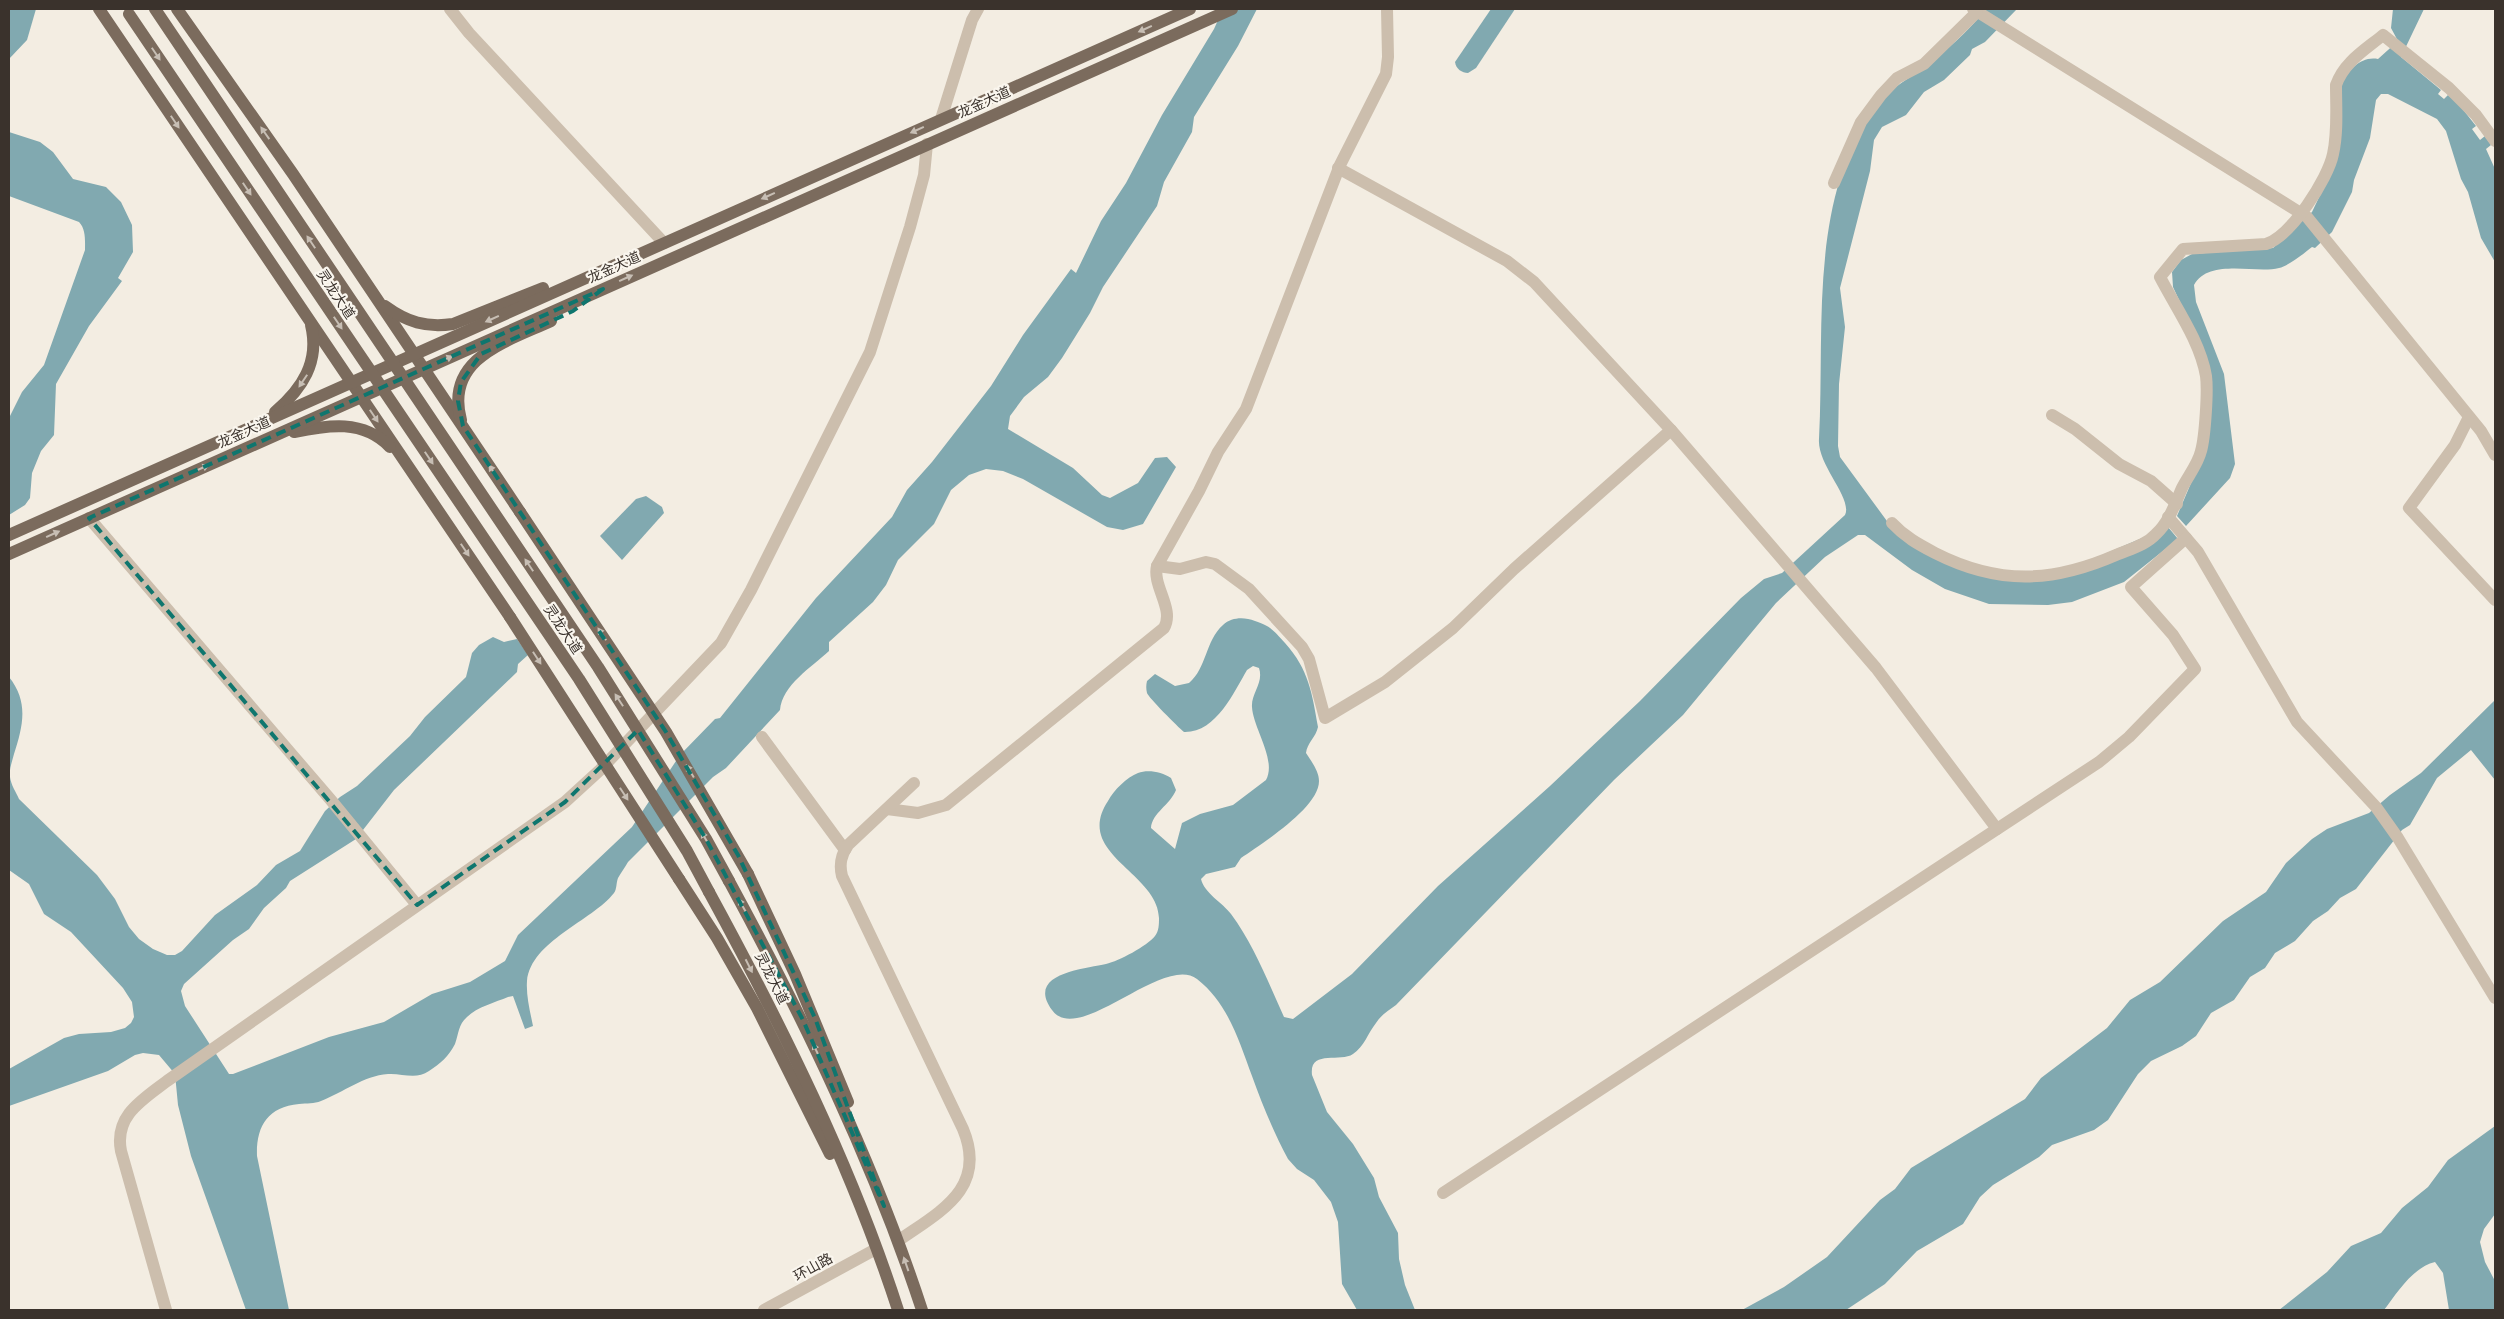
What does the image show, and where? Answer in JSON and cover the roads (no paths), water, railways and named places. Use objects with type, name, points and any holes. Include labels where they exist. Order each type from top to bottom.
[{"type":"main road","points":[[99,9],[510,617],[679,879],[753,1000],[822,1139],[854,1194]]},
{"type":"main road","name":"灵龙大道","points":[[155,9],[598,667],[706,839],[803,1020],[884,1206],[922,1310]]},
{"type":"main road","points":[[177,9],[378,300],[520,512],[656,717],[727,835],[748,874],[826,1045],[884,1206]]},
{"type":"main road","name":"龙金大道","points":[[9,535],[1190,9]]},
{"type":"main road","name":"灵龙大道","points":[[128,11],[579,679],[687,851],[782,1030],[854,1194],[898,1310]]},
{"type":"main road","name":"龙金大道","points":[[9,554],[1226,11]]},
{"type":"main road","points":[[378,300],[411,322],[442,326],[453,324],[546,287],[589,276]]},
{"type":"main road","points":[[467,433],[460,418],[459,392],[465,374],[475,360],[487,351],[574,311],[603,289]]},
{"type":"main road","points":[[265,421],[289,398],[309,370],[314,343],[308,318]]},
{"type":"main road","points":[[272,436],[331,424],[351,426],[378,437],[405,462]]},
{"type":"street","points":[[450,9],[469,32],[664,243]]},
{"type":"street","points":[[941,119],[972,20],[978,9]]},
{"type":"street","points":[[887,809],[918,813],[946,805],[1160,631],[1166,624],[1167,616],[1155,574],[1157,566],[1199,491],[1218,452],[1246,408],[1338,168],[1387,69],[1387,9]]},
{"type":"street","points":[[1834,183],[1861,122],[1880,95],[1897,78],[1924,64],[1977,12],[2304,215],[2333,248],[2469,417],[2495,455]]},
{"type":"street","points":[[1892,523],[1906,538],[1961,566],[2028,578],[2064,574],[2096,564],[2143,544],[2157,534],[2177,504],[2181,490],[2201,453],[2206,380],[2197,346],[2160,277],[2183,249],[2266,244],[2274,240],[2304,215],[2332,157],[2336,85],[2339,77],[2348,64],[2383,35],[2449,88],[2476,115],[2495,141]]},
{"type":"street","points":[[166,1310],[121,1151],[120,1138],[128,1114],[167,1081],[580,790],[721,643],[763,567],[870,352],[905,246],[924,175],[927,144]]},
{"type":"street","points":[[1338,168],[1521,270],[1671,430],[1876,668],[1997,829]]},
{"type":"street","points":[[2052,415],[2075,429],[2119,464],[2151,480],[2177,504]]},
{"type":"street","points":[[2469,417],[2455,446],[2409,508],[2495,600]]},
{"type":"street","points":[[1157,566],[1180,569],[1206,562],[1215,564],[1249,589],[1302,647],[1309,659],[1325,718],[1385,682],[1453,628],[1514,569],[1671,430]]},
{"type":"street","points":[[2168,517],[2198,552],[2298,722],[2314,742],[2376,807],[2398,838],[2495,998]]},
{"type":"street","points":[[89,518],[330,799],[416,905]]},
{"type":"street","points":[[1443,1193],[2099,762],[2119,747],[2195,669],[2173,635],[2131,587],[2186,538]]},
{"type":"street","points":[[762,737],[845,850]]},
{"type":"street","points":[[898,1241],[955,1198],[967,1179],[970,1152],[963,1128],[842,876],[840,865],[845,850],[914,783]]},
{"type":"street","name":"环山路","points":[[764,1310],[876,1248]]},
{"type":"water","points":[[9,9],[36,9],[27,40],[9,59]]},
{"type":"water","points":[[1223,9],[1257,9],[1238,46],[1194,117],[1192,132],[1164,182],[1157,206],[1103,287],[1090,313],[1062,358],[1048,377],[1024,397],[1010,416],[1008,429],[1073,468],[1102,495],[1110,498],[1138,483],[1155,458],[1167,457],[1176,467],[1143,524],[1123,530],[1107,527],[1023,479],[1003,471],[986,469],[969,475],[951,490],[934,524],[898,560],[886,585],[873,602],[829,642],[829,651],[799,677],[786,692],[780,710],[726,768],[713,777],[628,862],[618,878],[614,893],[592,913],[564,932],[539,954],[531,967],[527,981],[533,1026],[525,1029],[513,996],[508,997],[471,1013],[460,1026],[455,1044],[450,1052],[440,1063],[424,1074],[414,1076],[379,1075],[318,1102],[288,1106],[271,1114],[261,1128],[257,1156],[289,1310],[246,1310],[191,1156],[178,1105],[175,1074],[159,1055],[143,1053],[135,1055],[108,1071],[9,1106],[9,1069],[64,1038],[79,1034],[111,1032],[125,1028],[134,1017],[132,1002],[123,988],[71,932],[44,914],[29,884],[9,870],[9,677],[15,686],[22,705],[22,724],[10,774],[11,783],[19,799],[97,875],[115,899],[129,927],[139,939],[153,949],[167,955],[175,955],[182,951],[215,915],[257,885],[276,865],[300,851],[325,811],[340,797],[357,786],[410,736],[425,717],[466,677],[472,653],[479,645],[493,637],[504,642],[517,639],[528,655],[518,664],[517,672],[394,790],[356,839],[290,881],[286,888],[264,908],[249,929],[233,940],[184,984],[181,991],[185,1006],[229,1074],[233,1074],[329,1037],[384,1022],[432,994],[470,982],[505,961],[518,935],[632,827],[680,755],[715,719],[720,718],[816,598],[892,517],[907,490],[932,462],[991,386],[1023,335],[1071,269],[1076,273],[1101,221],[1126,183],[1162,115],[1214,29]]},
{"type":"water","points":[[1491,9],[1515,9],[1476,68],[1468,73],[1458,69],[1455,62]]},
{"type":"water","points":[[1986,9],[2017,9],[1985,42],[1972,49],[1970,55],[1944,80],[1924,92],[1906,115],[1882,127],[1874,140],[1870,171],[1840,288],[1845,327],[1839,384],[1838,446],[1840,457],[1895,532],[1952,566],[2048,578],[2168,527],[2178,539],[2124,582],[2072,602],[2048,605],[1989,604],[1945,589],[1912,570],[1865,535],[1858,535],[1825,557],[1776,603],[1683,715],[1614,780],[1396,1005],[1380,1018],[1357,1051],[1347,1056],[1320,1059],[1312,1067],[1312,1075],[1327,1112],[1353,1144],[1374,1178],[1379,1197],[1398,1233],[1399,1259],[1405,1285],[1415,1310],[1357,1310],[1342,1284],[1338,1222],[1331,1202],[1314,1180],[1297,1169],[1288,1159],[1260,1097],[1231,1023],[1217,999],[1208,989],[1197,979],[1182,974],[1164,978],[1143,987],[1101,1010],[1081,1017],[1064,1018],[1052,1010],[1046,998],[1046,988],[1061,975],[1118,960],[1146,944],[1157,932],[1159,918],[1155,902],[1146,888],[1108,849],[1101,835],[1100,819],[1108,801],[1121,784],[1134,775],[1146,771],[1159,773],[1171,778],[1176,790],[1154,818],[1151,828],[1175,849],[1182,823],[1200,814],[1233,805],[1266,780],[1269,772],[1267,754],[1252,707],[1253,697],[1260,678],[1259,668],[1253,666],[1247,670],[1223,710],[1206,726],[1195,731],[1184,732],[1164,712],[1147,693],[1147,681],[1155,674],[1175,686],[1189,683],[1199,670],[1217,631],[1230,620],[1238,619],[1255,621],[1272,629],[1293,653],[1304,672],[1311,693],[1318,727],[1306,753],[1318,774],[1319,781],[1316,791],[1300,814],[1241,858],[1235,867],[1206,874],[1201,879],[1206,889],[1228,910],[1247,938],[1284,1017],[1293,1019],[1352,974],[1438,886],[1550,786],[1640,701],[1741,598],[1764,579],[1782,573],[1845,515],[1844,500],[1823,459],[1819,439],[1824,268],[1829,226],[1838,184],[1853,145],[1878,102],[1947,49],[1972,26]]},
{"type":"water","points":[[2393,9],[2424,9],[2401,57],[2441,90],[2438,94],[2444,99],[2448,95],[2457,102],[2476,126],[2472,129],[2480,140],[2485,136],[2491,145],[2486,149],[2495,169],[2495,262],[2481,238],[2468,192],[2461,179],[2446,131],[2437,119],[2388,94],[2381,94],[2376,100],[2370,138],[2354,180],[2352,192],[2332,232],[2315,248],[2312,247],[2283,267],[2269,269],[2221,269],[2201,277],[2194,285],[2196,302],[2224,374],[2235,464],[2230,478],[2186,526],[2177,516],[2206,448],[2204,354],[2173,287],[2172,272],[2181,260],[2192,254],[2273,248],[2312,212],[2336,162],[2339,83],[2356,65],[2366,60],[2378,59],[2398,41],[2391,28]]},
{"type":"water","points":[[9,132],[40,142],[53,152],[73,179],[106,187],[121,202],[132,225],[133,252],[118,278],[122,281],[89,326],[56,384],[54,435],[41,451],[32,473],[30,498],[25,505],[9,515],[9,418],[22,392],[44,365],[85,250],[85,243],[84,232],[79,222],[9,196]]},
{"type":"water","points":[[646,496],[662,507],[664,513],[622,560],[600,536],[636,499]]},
{"type":"water","points":[[2495,700],[2495,780],[2471,750],[2437,778],[2410,825],[2402,830],[2356,889],[2340,898],[2328,911],[2313,921],[2295,941],[2275,953],[2265,968],[2250,977],[2234,1000],[2211,1013],[2196,1036],[2182,1046],[2151,1061],[2138,1074],[2108,1120],[2094,1130],[2052,1145],[2039,1157],[1993,1185],[1980,1197],[1963,1224],[1917,1251],[1885,1284],[1846,1310],[1742,1310],[1784,1287],[1827,1257],[1880,1200],[1895,1189],[1911,1168],[2025,1099],[2041,1078],[2107,1028],[2130,1000],[2160,982],[2223,921],[2266,892],[2286,863],[2312,839],[2327,829],[2369,813],[2421,773]]},
{"type":"water","points":[[2495,1126],[2495,1214],[2484,1229],[2480,1242],[2485,1262],[2495,1281],[2495,1310],[2449,1310],[2443,1273],[2435,1262],[2420,1269],[2413,1275],[2384,1310],[2279,1310],[2327,1272],[2351,1246],[2381,1233],[2402,1208],[2428,1187],[2448,1160]]}]
